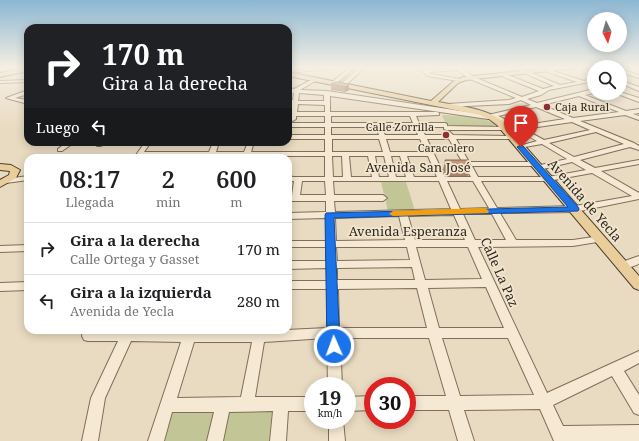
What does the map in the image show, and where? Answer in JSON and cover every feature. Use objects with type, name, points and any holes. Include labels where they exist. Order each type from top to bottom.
[{"type":"main road","points":[[362,89],[492,116]]},
{"type":"main road","points":[[433,103],[449,89]]},
{"type":"main road","name":"Avenida de Yecla","points":[[492,116],[505,128],[515,132],[521,149],[639,284]]},
{"type":"main road","points":[[1,166],[13,168],[15,170],[14,174],[3,182]]},
{"type":"street","points":[[498,89],[639,148]]},
{"type":"street","points":[[535,89],[543,92]]},
{"type":"street","points":[[448,106],[509,102],[555,89]]},
{"type":"street","points":[[564,89],[639,118]]},
{"type":"street","points":[[293,91],[327,93],[350,105],[376,114],[464,114],[492,116],[587,93]]},
{"type":"street","points":[[24,93],[9,98],[24,101]]},
{"type":"street","points":[[327,93],[326,103],[330,179],[330,243],[335,377]]},
{"type":"street","points":[[385,93],[373,103],[393,179]]},
{"type":"street","points":[[627,96],[639,100]]},
{"type":"street","points":[[292,114],[327,114],[350,105],[376,100],[464,114]]},
{"type":"street","points":[[292,102],[326,103]]},
{"type":"street","name":"Calle Zorrilla","points":[[292,145],[328,137],[452,137],[515,132],[573,120],[639,111]]},
{"type":"street","name":"Calle La Paz","points":[[412,114],[560,437]]},
{"type":"street","points":[[438,114],[513,243]]},
{"type":"street","points":[[492,116],[515,132],[543,142],[639,196]]},
{"type":"street","points":[[292,125],[417,125],[505,128]]},
{"type":"street","points":[[521,149],[543,142],[597,130]]},
{"type":"street","points":[[467,164],[537,166],[574,159],[639,142]]},
{"type":"street","points":[[60,150],[64,146]]},
{"type":"street","points":[[255,154],[288,146],[329,154],[430,154]]},
{"type":"street","points":[[345,154],[347,179]]},
{"type":"street","points":[[371,154],[376,179]]},
{"type":"street","points":[[403,154],[411,179]]},
{"type":"street","name":"Avenida San José","points":[[292,179],[548,179],[639,162]]},
{"type":"street","points":[[14,174],[24,177]]},
{"type":"street","points":[[3,182],[24,178]]},
{"type":"street","points":[[298,179],[292,198],[383,198]]},
{"type":"street","points":[[292,216],[574,209],[639,196]]},
{"type":"street","points":[[403,214],[434,333],[466,441]]},
{"type":"street","name":"Avenida Esperanza","points":[[292,244],[573,243],[600,239]]},
{"type":"street","points":[[0,249],[24,248]]},
{"type":"street","points":[[623,266],[639,260]]},
{"type":"street","points":[[292,265],[331,263],[416,263]]},
{"type":"street","points":[[292,285],[489,283]]},
{"type":"street","points":[[0,287],[24,286]]},
{"type":"street","points":[[292,333],[512,333]]},
{"type":"street","points":[[88,334],[88,336],[115,334]]},
{"type":"street","points":[[90,441],[98,398],[129,334]]},
{"type":"street","points":[[156,441],[190,334]]},
{"type":"street","points":[[247,404],[259,334]]},
{"type":"street","points":[[416,403],[544,402],[615,370],[639,357]]},
{"type":"street","points":[[615,370],[639,408]]},
{"type":"street","points":[[215,441],[223,404]]},
{"type":"street","points":[[278,441],[281,404]]},
{"type":"street","points":[[167,405],[304,404]]},
{"type":"street","points":[[336,429],[337,441]]},
{"type":"street","points":[[560,437],[639,433]]},
{"type":"green space","points":[[442,116],[480,117],[495,124],[492,127],[448,127]]},
{"type":"green space","points":[[381,182],[406,182],[415,211],[388,211]]},
{"type":"green space","points":[[170,411],[214,412],[208,441],[161,441]]},
{"type":"green space","points":[[228,412],[272,412],[269,441],[223,441]]},
{"type":"building","points":[[445,160],[468,160],[471,166],[448,166]]},
{"type":"slow traffic","points":[[393,214],[485,211]]},
{"type":"place","name":"Caja Rural","points":[[547,107]]},
{"type":"place","name":"Caracolero","points":[[446,135]]},
{"type":"route","points":[[334,346],[330,215],[574,209],[521,147]]}]
